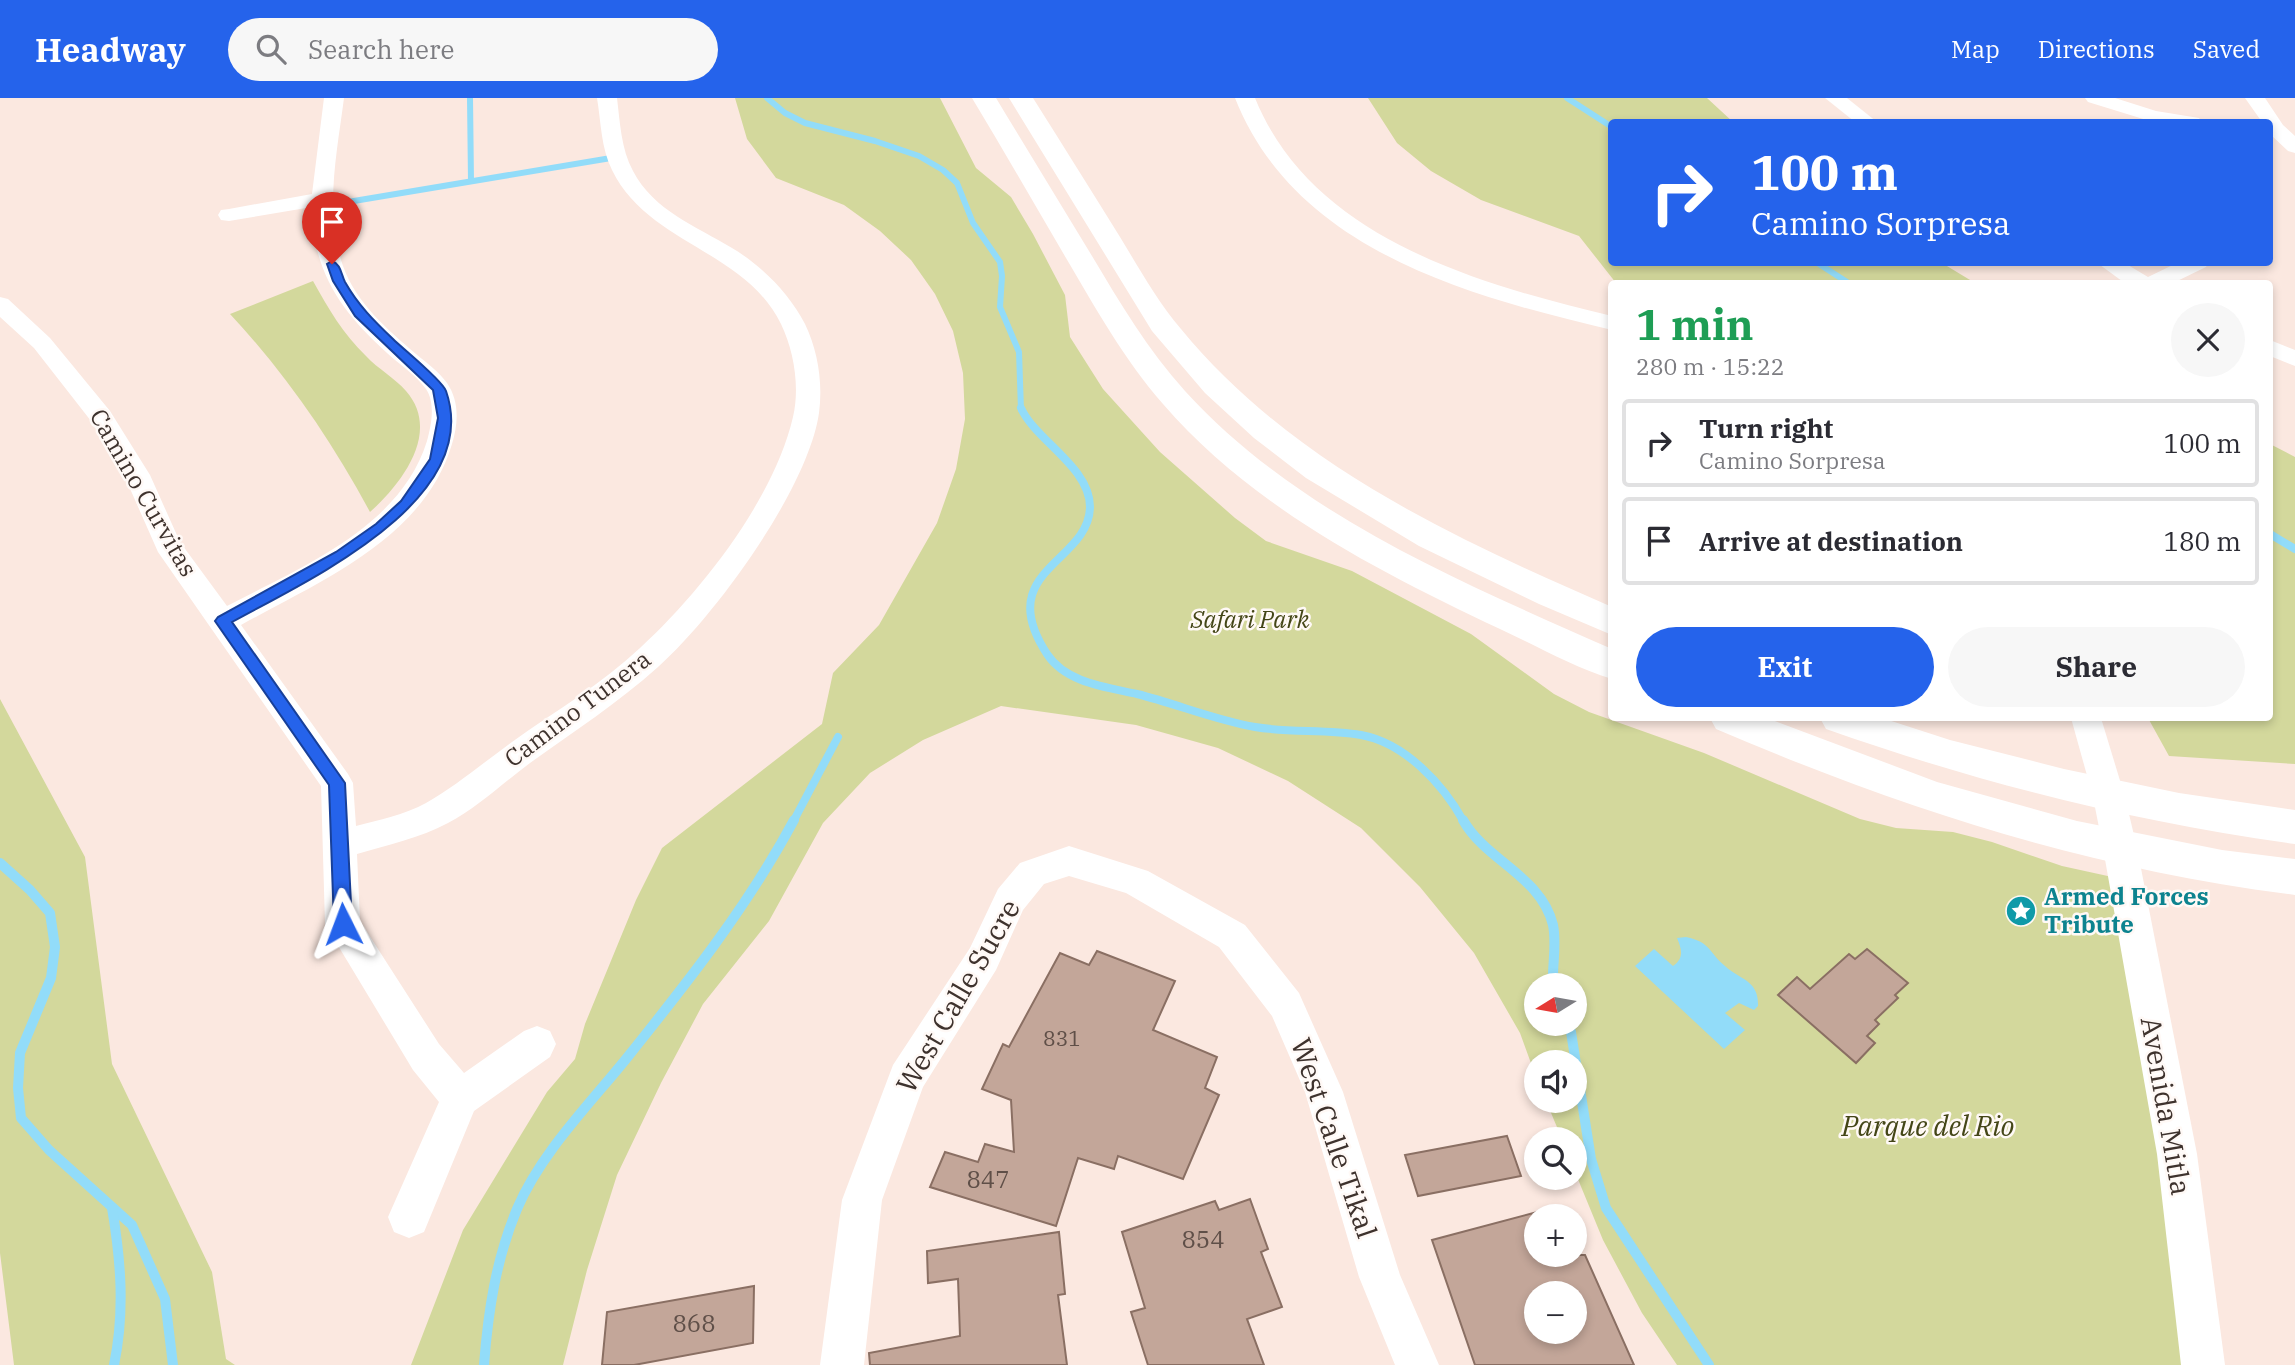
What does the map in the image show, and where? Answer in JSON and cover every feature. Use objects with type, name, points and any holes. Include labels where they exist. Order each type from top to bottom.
[{"type":"street","points":[[223,621],[341,555],[381,528],[406,504],[427,477],[437,459],[441,444],[445,418],[439,389],[359,314],[339,281],[326,247],[322,199],[334,98]]},
{"type":"street","name":"Camino Tunera","points":[[339,845],[409,825],[436,813],[619,683],[651,656],[680,625],[734,555],[786,471],[799,443],[806,416],[807,367],[792,321],[780,303],[749,271],[714,247],[675,228],[642,200],[630,184],[617,157],[607,98]]},
{"type":"street","points":[[984,98],[1128,339],[1145,365],[1187,411],[1250,467],[1312,514],[1370,549],[1452,592],[1608,664]]},
{"type":"street","points":[[1021,98],[1151,308],[1190,358],[1241,411],[1306,463],[1358,499],[1464,555],[1608,620]]},
{"type":"street","points":[[1245,98],[1266,142],[1289,172],[1344,220],[1402,254],[1476,286],[1551,310],[1608,322]]},
{"type":"street","points":[[1835,98],[1863,119]]},
{"type":"street","points":[[2095,98],[2153,116],[2172,119]]},
{"type":"street","points":[[2255,98],[2268,119]]},
{"type":"street","points":[[2273,128],[2295,147]]},
{"type":"street","points":[[229,215],[322,199]]},
{"type":"street","points":[[2114,266],[2136,280]]},
{"type":"street","points":[[2160,280],[2190,266]]},
{"type":"street","name":"Camino Curvitas","points":[[0,304],[42,343],[100,417],[137,475],[168,545],[337,783],[343,924],[426,1057],[460,1098]]},
{"type":"street","points":[[2273,348],[2295,359]]},
{"type":"street","points":[[1736,721],[1878,779],[1983,813],[2120,848],[2217,869],[2295,877]]},
{"type":"street","points":[[1848,721],[1983,766],[2109,797],[2171,810],[2295,827]]},
{"type":"street","name":"Avenida Mitla","points":[[2087,721],[2109,797],[2120,848],[2177,1154],[2203,1365]]},
{"type":"street","name":"West Calle Sucre","points":[[842,1365],[862,1200],[907,1078],[983,959],[1010,900],[1032,873],[1069,861]]},
{"type":"street","name":"West Calle Tikal","points":[[1069,861],[1136,881],[1232,936],[1286,1005],[1324,1092],[1380,1277],[1417,1365]]},
{"type":"street","points":[[409,1217],[460,1098],[537,1044]]},
{"type":"green space","points":[[735,98],[940,98],[976,168],[1011,197],[1033,234],[1065,295],[1070,337],[1103,389],[1160,452],[1235,518],[1266,541],[1352,571],[1471,634],[1554,694],[1608,721],[1704,753],[1860,819],[1896,828],[1953,832],[2062,866],[2126,880],[2203,1365],[1677,1365],[1642,1313],[1603,1240],[1582,1190],[1587,1190],[1587,1127],[1557,1127],[1551,1113],[1587,1113],[1587,1050],[1526,1050],[1520,1033],[1474,953],[1420,887],[1361,828],[1288,781],[1218,748],[1136,725],[1001,706],[923,740],[870,773],[823,823],[769,921],[703,1004],[661,1083],[617,1175],[587,1270],[563,1365],[411,1365],[463,1230],[547,1092],[575,1059],[585,1024],[636,900],[662,848],[822,724],[833,673],[879,625],[937,523],[956,469],[965,419],[963,373],[953,331],[935,294],[911,260],[880,231],[844,205],[776,178],[747,139]]},
{"type":"green space","points":[[1368,98],[1707,98],[1730,119],[1608,119],[1608,266],[1947,266],[1970,280],[1614,280],[1579,236],[1481,200],[1431,171],[1397,143]]},
{"type":"green space","points":[[313,281],[350,339],[406,391],[416,407],[420,423],[419,440],[405,472],[370,512],[340,459],[306,408],[270,360],[230,314]]},
{"type":"green space","points":[[2273,446],[2295,457],[2295,764],[2169,756],[2150,721],[2273,721]]},
{"type":"green space","points":[[0,699],[85,857],[112,1064],[212,1272],[226,1359],[235,1365],[14,1365],[0,1253]]},
{"type":"water","points":[[1686,937],[1705,945],[1755,991],[1758,1006],[1754,1010],[1739,1003],[1725,1013],[1745,1030],[1724,1049],[1635,966],[1654,949],[1673,966],[1681,954],[1677,938]]},
{"type":"building","points":[[1867,949],[1908,983],[1895,995],[1898,998],[1875,1020],[1879,1024],[1867,1036],[1875,1043],[1856,1063],[1778,995],[1797,977],[1810,989],[1849,954],[1855,959]]},
{"type":"building","points":[[1097,951],[1175,981],[1153,1030],[1217,1057],[1205,1088],[1219,1095],[1183,1179],[1118,1156],[1114,1169],[1078,1158],[1056,1226],[930,1187],[945,1152],[978,1162],[985,1144],[1014,1152],[1011,1100],[982,1089],[1003,1044],[1009,1047],[1060,953],[1089,965]]},
{"type":"building","points":[[1507,1136],[1521,1176],[1418,1196],[1405,1155]]},
{"type":"building","points":[[1250,1199],[1268,1249],[1261,1252],[1282,1307],[1247,1319],[1264,1365],[1148,1365],[1131,1312],[1145,1308],[1122,1232],[1215,1201],[1219,1210]]},
{"type":"building","points":[[1524,1216],[1524,1267],[1587,1267],[1587,1259],[1634,1365],[1475,1365],[1432,1240]]},
{"type":"building","points":[[1059,1232],[1065,1294],[1058,1295],[1067,1365],[870,1365],[869,1353],[960,1336],[958,1279],[928,1283],[927,1251]]},
{"type":"building","points":[[754,1286],[753,1343],[634,1365],[602,1365],[607,1312]]},
{"type":"waterway","points":[[470,98],[471,181]]},
{"type":"waterway","points":[[767,98],[785,113],[805,123],[875,141],[919,156],[943,170],[957,183],[973,223],[1000,262],[1000,307],[1019,352],[1021,410]]},
{"type":"waterway","points":[[1567,98],[1608,124]]},
{"type":"waterway","points":[[324,206],[617,157]]},
{"type":"waterway","points":[[1822,266],[1844,280]]},
{"type":"waterway","points":[[1021,408],[1028,420],[1081,479],[1088,493],[1090,507],[1086,526],[1036,585],[1030,603],[1033,626],[1055,664],[1076,678],[1100,686],[1240,724],[1268,729],[1348,733],[1377,739],[1421,767],[1445,794],[1464,822]]},
{"type":"waterway","points":[[2273,536],[2295,549]]},
{"type":"waterway","points":[[793,822],[838,737]]},
{"type":"waterway","points":[[484,1365],[498,1266],[527,1188],[552,1149],[716,943],[757,883],[794,820]]},
{"type":"waterway","points":[[1463,820],[1485,847],[1525,881],[1547,908],[1554,932],[1553,973]]},
{"type":"waterway","points":[[0,863],[30,890],[50,913],[55,947],[51,978],[20,1053],[18,1088],[21,1118],[49,1150],[132,1225],[165,1299],[173,1365]]},
{"type":"waterway","points":[[1572,1036],[1591,1159],[1606,1208],[1709,1365]]},
{"type":"waterway","points":[[112,1208],[118,1247],[121,1306],[114,1365]]},
{"type":"place","name":"Armed Forces Tribute","points":[[2021,911]]},
{"type":"route","points":[[332,264],[359,314],[439,389],[445,418],[437,459],[406,504],[381,528],[341,555],[223,621],[337,783],[343,924]]},
{"type":"park label","name":"Safari Park","points":[[1250,620]]},
{"type":"park label","name":"Parque del Rio","points":[[1928,1126]]}]
